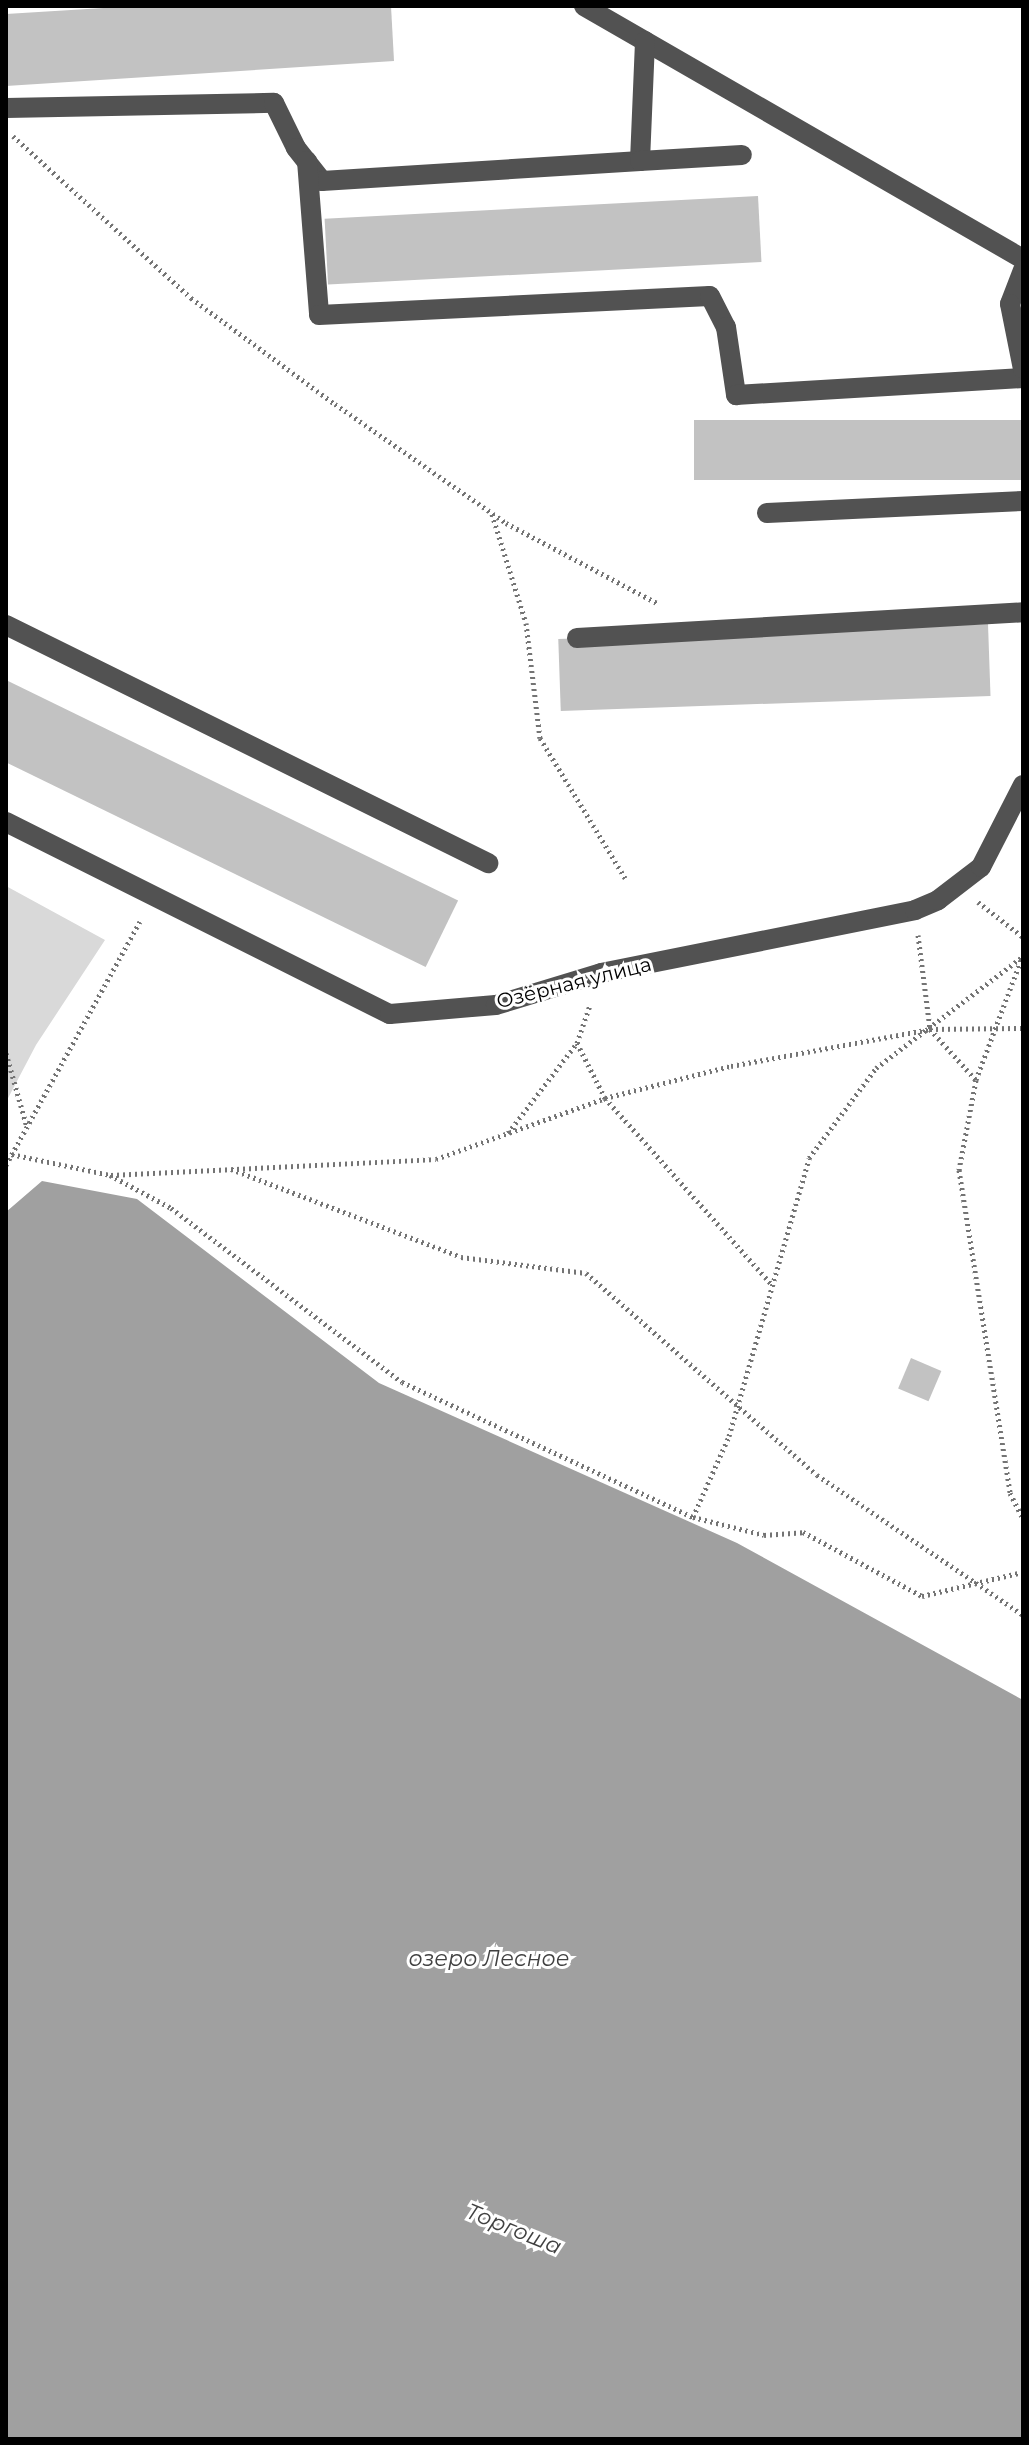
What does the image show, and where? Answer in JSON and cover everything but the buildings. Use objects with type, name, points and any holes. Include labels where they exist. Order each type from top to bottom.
[{"type":"street","points":[[584,6],[1023,259]]},
{"type":"street","points":[[640,161],[645,41]]},
{"type":"street","points":[[6,108],[274,103],[322,181],[742,155]]},
{"type":"street","points":[[307,161],[319,315],[710,296],[726,327],[736,395],[1023,378]]},
{"type":"street","points":[[1023,270],[1010,304],[1023,369]]},
{"type":"street","points":[[767,513],[1023,501]]},
{"type":"street","points":[[577,638],[1023,612]]},
{"type":"street","points":[[6,625],[488,863]]},
{"type":"street","name":"Озёрная улица","points":[[6,822],[390,1014],[496,1005],[601,973],[915,910],[958,887],[981,867],[1023,785]]},
{"type":"path","points":[[6,130],[191,298],[491,513],[706,629]]},
{"type":"path","points":[[491,513],[526,623],[540,738],[625,878]]},
{"type":"path","points":[[958,887],[1023,937]]},
{"type":"path","points":[[6,1165],[155,895]]},
{"type":"path","points":[[915,910],[930,1029],[976,1080]]},
{"type":"path","points":[[693,1517],[737,1408],[809,1158],[876,1068],[1023,956]]},
{"type":"path","points":[[1023,956],[976,1080],[959,1170],[1010,1493],[1023,1518]]},
{"type":"path","points":[[507,1134],[577,1043],[601,973]]},
{"type":"path","points":[[10,1153],[110,1175],[436,1159],[605,1098],[731,1066],[930,1029],[1023,1028]]},
{"type":"path","points":[[577,1043],[605,1098],[773,1286]]},
{"type":"path","points":[[6,1053],[27,1127]]},
{"type":"path","points":[[231,1169],[461,1257],[586,1273],[817,1475],[972,1584],[1023,1615]]},
{"type":"path","points":[[110,1175],[171,1208],[402,1382],[693,1517],[764,1535],[803,1532],[922,1596],[1023,1572]]},
{"type":"shaded area","points":[[6,886],[105,940],[36,1045],[6,1102]]},
{"type":"water","name":"озеро Лесное","points":[[42,1181],[137,1199],[379,1383],[737,1543],[1023,1700],[1023,2439],[6,2439],[6,1212]]},
{"type":"water label","name":"Торгоша","points":[[514,2229]]}]
